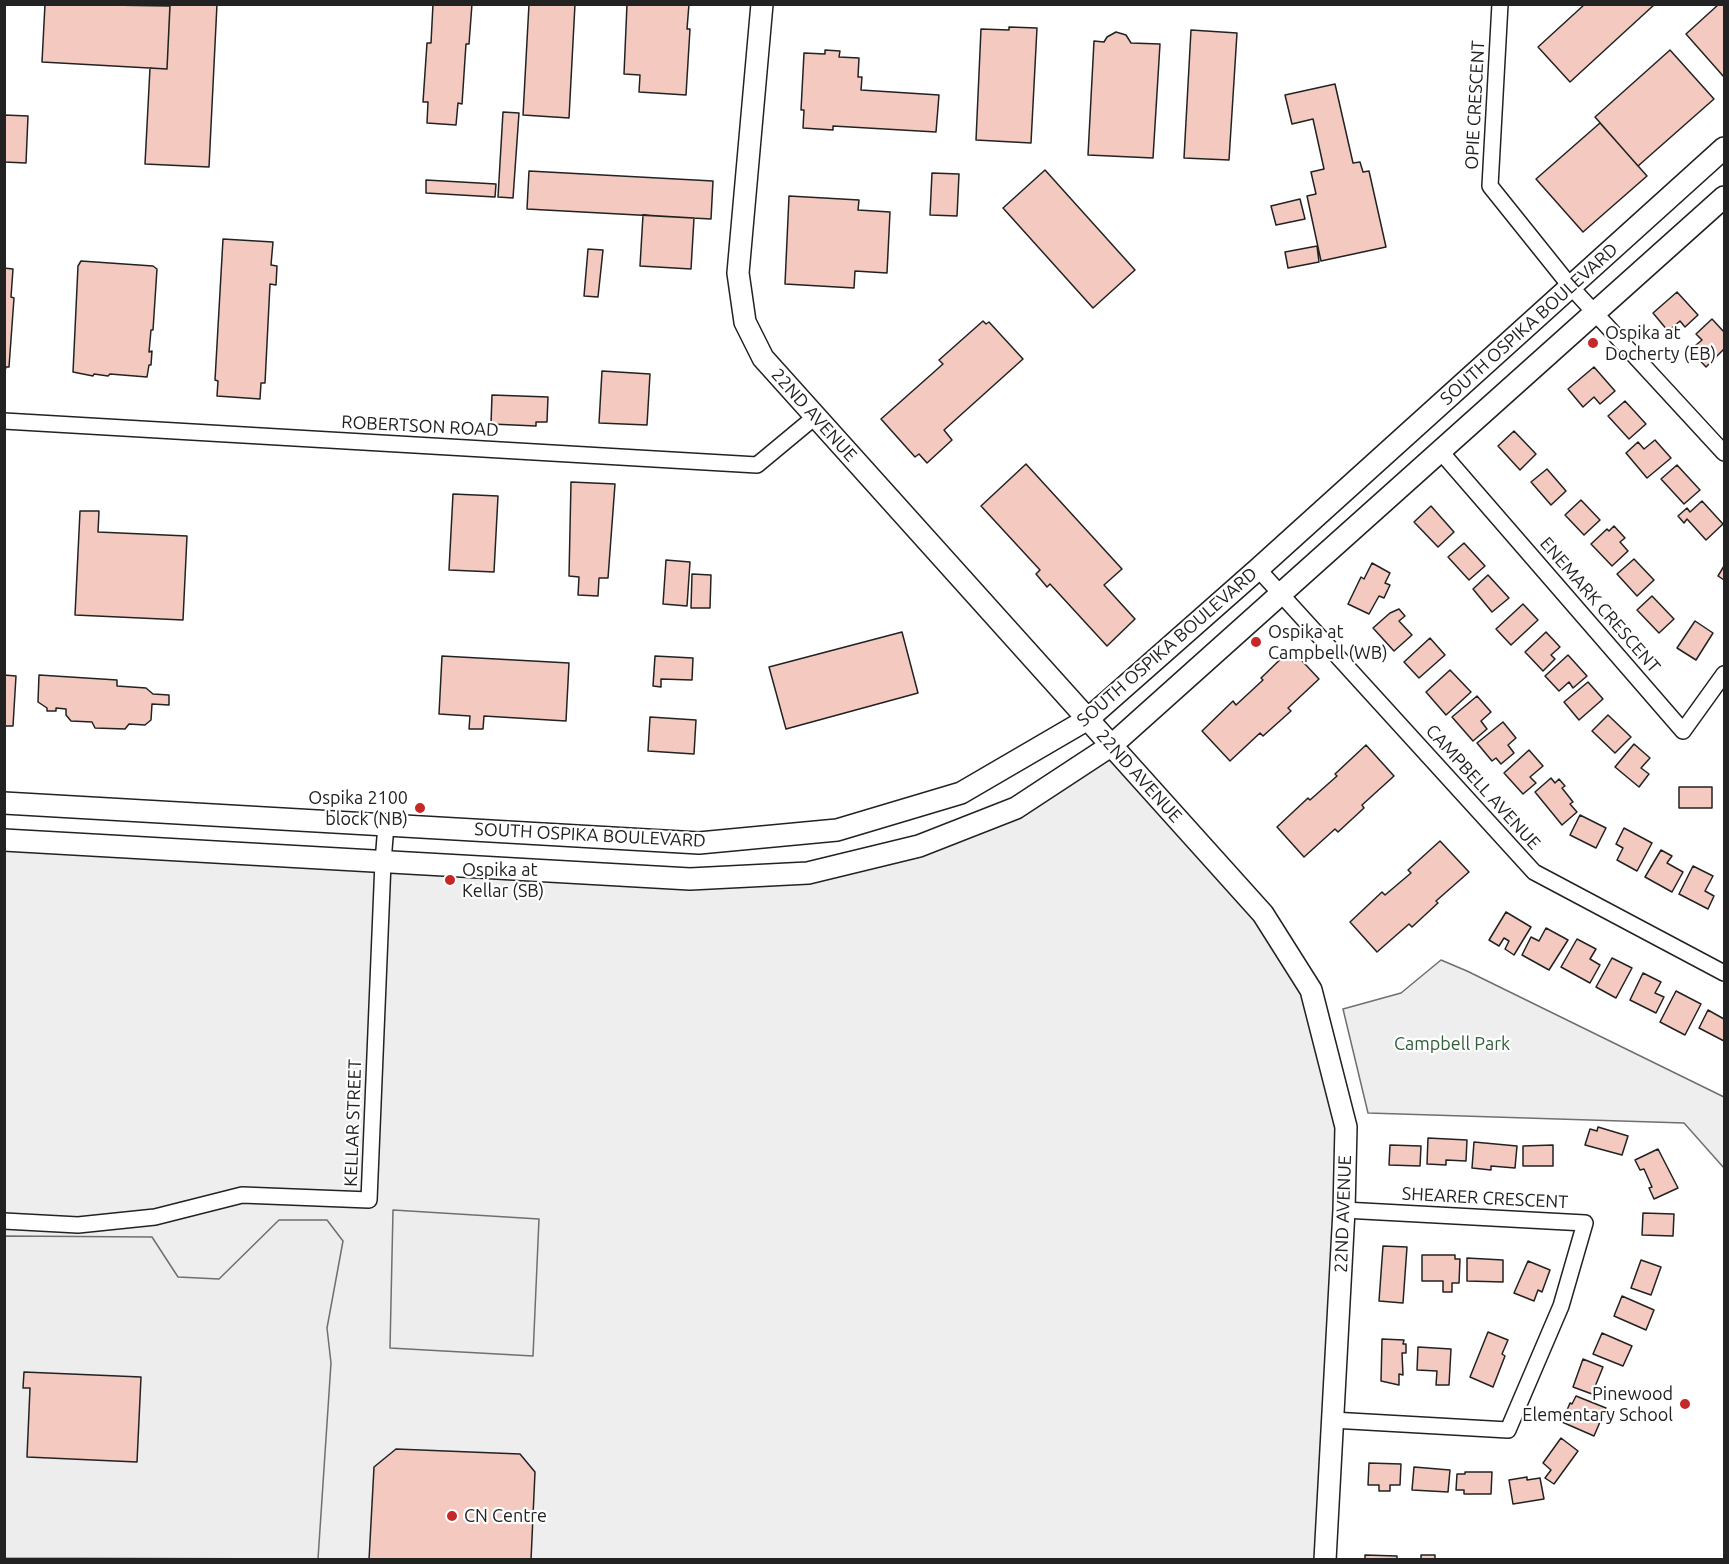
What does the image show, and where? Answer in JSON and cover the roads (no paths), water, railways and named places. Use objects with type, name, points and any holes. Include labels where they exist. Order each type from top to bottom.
[{"type":"main road","name":"22ND AVENUE","points":[[762,4],[738,273],[745,322],[763,358],[1263,914],[1311,990],[1346,1127],[1344,1210],[1325,1560]]},
{"type":"main road","name":"SOUTH OSPIKA BOULEVARD","points":[[4,803],[699,843],[837,830],[961,792],[1088,719],[1725,148]]},
{"type":"main road","name":"SOUTH OSPIKA BOULEVARD","points":[[4,840],[690,879],[808,873],[919,846],[1016,808],[1112,746],[1725,197]]},
{"type":"street","name":"OPIE CRESCENT","points":[[1500,4],[1490,186],[1571,287],[1725,453]]},
{"type":"street","name":"ROBERTSON ROAD","points":[[4,421],[757,465],[816,416]]},
{"type":"street","name":"ENEMARK CRESCENT","points":[[1441,452],[1683,731],[1725,674]]},
{"type":"street","name":"CAMPBELL AVENUE","points":[[1258,569],[1534,872],[1725,973]]},
{"type":"street","name":"KELLAR STREET","points":[[4,1221],[78,1225],[155,1217],[242,1196],[369,1200],[383,862],[387,825]]},
{"type":"street","name":"SHEARER CRESCENT","points":[[1332,1420],[1508,1430],[1561,1306],[1586,1223],[1344,1210]]},
{"type":"place","name":"Ospika at Docherty (EB)","points":[[1593,343]]},
{"type":"place","name":"Ospika at Campbell (WB)","points":[[1256,642]]},
{"type":"place","name":"Ospika 2100 block (NB)","points":[[420,808]]},
{"type":"place","name":"Ospika at Kellar (SB)","points":[[450,880]]},
{"type":"place","name":"Pinewood Elementary School","points":[[1685,1404]]},
{"type":"place","name":"CN Centre","points":[[452,1516]]},
{"type":"park label","name":"Campbell Park","points":[[1452,1044]]}]
